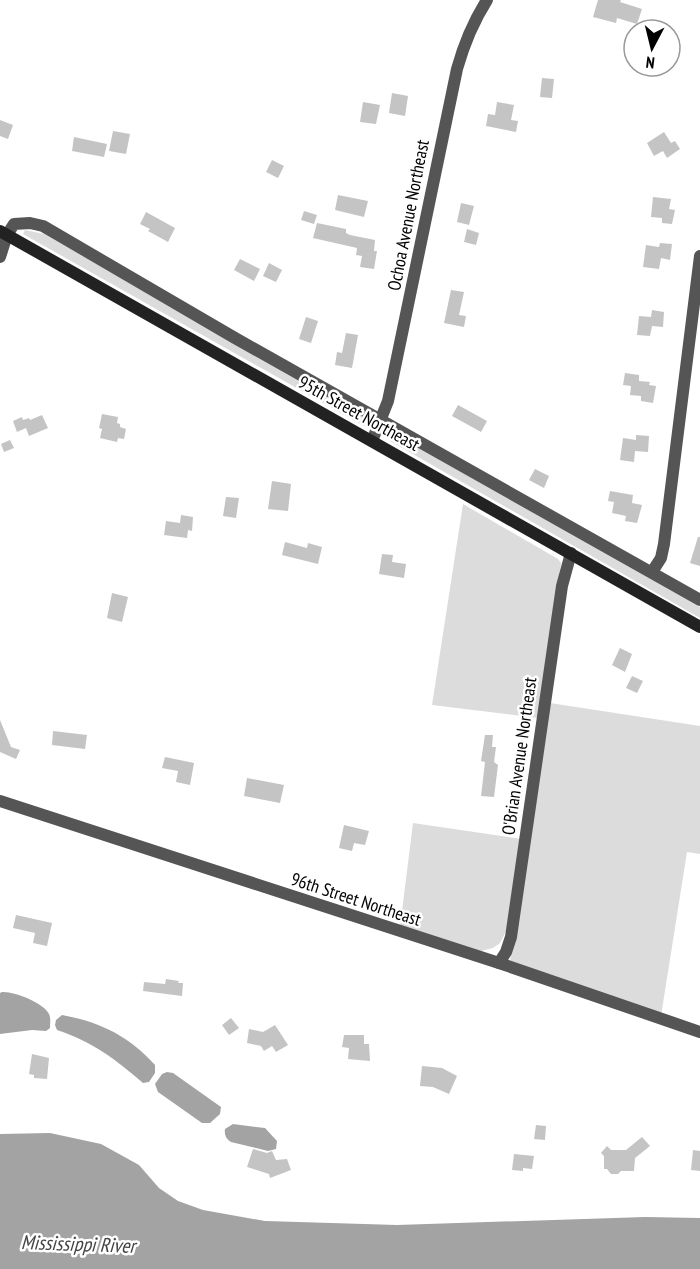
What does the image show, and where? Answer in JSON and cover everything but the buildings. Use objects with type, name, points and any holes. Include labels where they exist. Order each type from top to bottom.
[{"type":"main road","name":"95th Street Northeast","points":[[4,233],[700,627]]},
{"type":"street","name":"Ochoa Avenue Northeast","points":[[372,441],[388,401],[457,69],[465,41],[487,0]]},
{"type":"street","points":[[0,257],[4,233],[14,224],[30,223],[43,226],[140,284],[700,600]]},
{"type":"street","points":[[652,572],[661,558],[664,544],[700,255]]},
{"type":"street","name":"O'Brian Avenue Northeast","points":[[499,963],[511,937],[562,586],[571,553]]},
{"type":"street","name":"96th Street Northeast","points":[[0,801],[499,963],[700,1032]]},
{"type":"shaded area","points":[[25,230],[44,234],[372,421],[371,423],[364,426],[23,234]]},
{"type":"shaded area","points":[[386,431],[700,607],[700,618],[390,441]]},
{"type":"shaded area","points":[[463,504],[558,559],[561,563],[538,718],[432,705]]},
{"type":"shaded area","points":[[550,703],[700,726],[700,854],[687,852],[661,1016],[510,961]]},
{"type":"shaded area","points":[[413,823],[521,839],[506,931],[500,943],[493,948],[477,952],[400,927]]},
{"type":"water","points":[[0,993],[21,996],[41,1006],[50,1016],[50,1028],[46,1031],[32,1030],[0,1034]]},
{"type":"water","points":[[62,1015],[101,1026],[135,1046],[155,1065],[155,1073],[149,1082],[143,1083],[93,1046],[57,1030],[56,1020]]},
{"type":"water","points":[[173,1073],[221,1107],[220,1114],[210,1123],[202,1123],[158,1092],[155,1084],[162,1074]]},
{"type":"water","points":[[233,1124],[265,1128],[277,1141],[276,1149],[268,1151],[231,1142],[226,1137],[225,1129]]},
{"type":"water","name":"Mississippi River","points":[[50,1133],[101,1144],[139,1165],[159,1188],[178,1201],[203,1210],[265,1221],[397,1225],[645,1217],[700,1218],[700,1269],[0,1269],[0,1134]]}]
